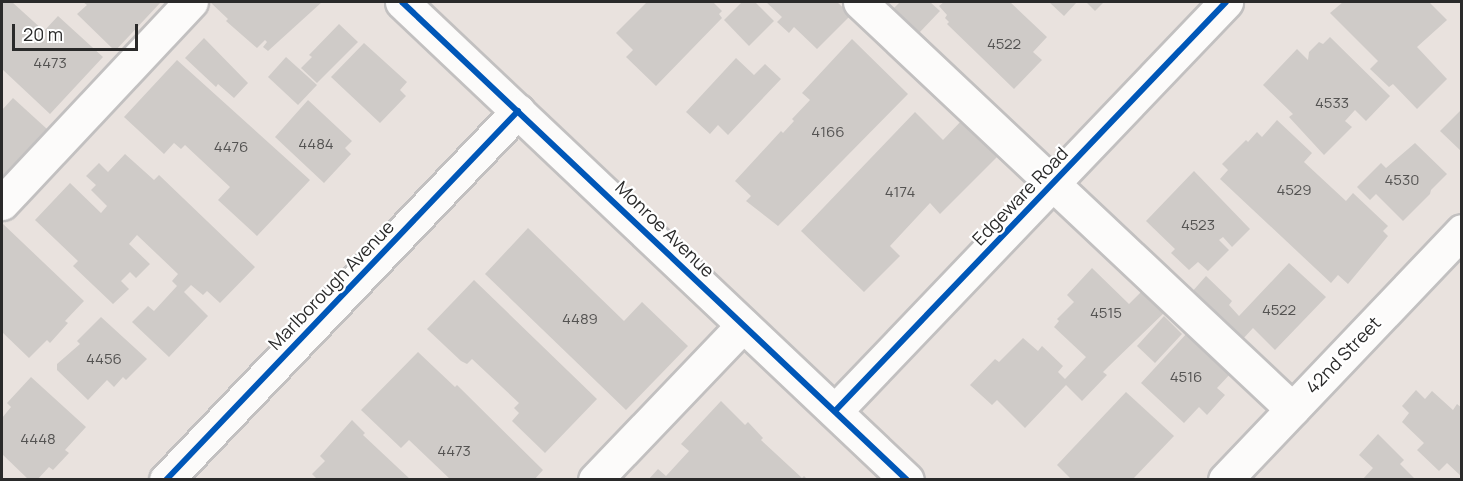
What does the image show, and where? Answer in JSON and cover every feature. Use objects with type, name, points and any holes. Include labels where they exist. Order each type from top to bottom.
[{"type":"street","points":[[2,203],[192,2]]},
{"type":"street","name":"Monroe Avenue","points":[[402,2],[907,480]]},
{"type":"street","points":[[860,2],[1292,409]]},
{"type":"street","name":"Edgeware Road","points":[[835,411],[1226,2]]},
{"type":"street","name":"Marlborough Avenue","points":[[166,480],[518,111]]},
{"type":"street","name":"42nd Street","points":[[1225,480],[1461,231]]},
{"type":"street","points":[[595,480],[743,325]]},
{"type":"building","points":[[2,2],[12,2],[44,31],[58,16],[103,57],[50,114],[2,69]]},
{"type":"building","points":[[83,2],[161,2],[115,51],[77,14],[87,5]]},
{"type":"building","points":[[210,2],[322,2],[268,51],[263,47],[267,42],[265,40],[257,48],[226,21],[228,19]]},
{"type":"building","points":[[647,2],[713,2],[722,11],[719,14],[722,18],[656,86],[626,57],[633,50],[616,33]]},
{"type":"building","points":[[742,2],[755,2],[774,21],[749,46],[724,20]]},
{"type":"building","points":[[766,2],[837,2],[851,15],[817,49],[794,27],[789,33],[777,22],[782,17]]},
{"type":"building","points":[[900,2],[930,2],[940,11],[918,34],[892,10]]},
{"type":"building","points":[[944,2],[1010,2],[1047,37],[1033,52],[1042,60],[1014,89],[947,24],[949,22],[945,18],[947,15],[939,6]]},
{"type":"building","points":[[1049,2],[1077,2],[1064,16]]},
{"type":"building","points":[[1086,2],[1104,2],[1095,11]]},
{"type":"building","points":[[1343,2],[1429,2],[1447,20],[1417,47],[1447,79],[1417,109],[1393,84],[1389,87],[1370,69],[1378,61],[1330,13]]},
{"type":"building","points":[[339,24],[358,42],[317,83],[301,68],[312,57],[309,55]]},
{"type":"building","points":[[1330,37],[1390,96],[1366,121],[1355,110],[1345,121],[1352,127],[1324,155],[1289,117],[1293,114],[1263,85],[1297,49],[1308,60],[1309,52],[1319,42],[1323,44]]},
{"type":"building","points":[[204,38],[248,83],[234,98],[218,84],[216,87],[185,58]]},
{"type":"building","points":[[852,39],[908,94],[778,226],[746,201],[751,196],[735,181],[781,131],[783,133],[794,121],[792,119],[810,100],[802,93]]},
{"type":"building","points":[[364,43],[407,82],[400,90],[406,96],[380,123],[331,77]]},
{"type":"building","points":[[286,57],[317,85],[298,105],[268,77]]},
{"type":"building","points":[[736,58],[754,75],[765,64],[781,79],[728,135],[718,125],[710,134],[686,112]]},
{"type":"building","points":[[177,60],[310,180],[257,236],[218,200],[230,187],[185,145],[181,149],[174,143],[164,154],[124,117]]},
{"type":"building","points":[[13,98],[47,129],[2,178],[2,110]]},
{"type":"building","points":[[308,100],[352,141],[345,148],[351,154],[324,183],[275,137]]},
{"type":"building","points":[[1462,109],[1462,152],[1440,131]]},
{"type":"building","points":[[915,112],[943,140],[964,118],[1001,153],[940,214],[930,203],[890,246],[900,256],[864,292],[801,231]]},
{"type":"building","points":[[1277,120],[1312,153],[1304,162],[1346,201],[1353,193],[1388,226],[1383,231],[1388,236],[1348,284],[1338,275],[1331,283],[1220,179],[1228,170],[1222,164],[1257,132],[1262,137]]},
{"type":"building","points":[[1415,143],[1447,174],[1403,221],[1376,194],[1370,200],[1357,187],[1381,163],[1386,168]]},
{"type":"building","points":[[125,154],[154,180],[159,175],[255,267],[220,303],[207,291],[203,295],[191,285],[184,292],[208,316],[169,357],[132,322],[148,306],[154,311],[177,286],[172,281],[178,274],[137,235],[129,244],[150,264],[136,278],[130,272],[121,281],[129,289],[113,304],[73,266],[78,261],[35,220],[70,183],[101,213],[107,206],[91,190],[96,185],[86,176],[99,163],[108,172]]},
{"type":"building","points":[[1194,171],[1250,229],[1232,247],[1223,237],[1219,240],[1229,250],[1208,271],[1198,262],[1189,270],[1171,253],[1175,249],[1146,221]]},
{"type":"building","points":[[2,223],[84,301],[65,321],[68,323],[50,343],[47,340],[29,358],[2,332]]},
{"type":"building","points":[[528,228],[624,321],[642,302],[688,346],[626,410],[485,274]]},
{"type":"building","points":[[1289,263],[1326,297],[1275,350],[1253,328],[1241,341],[1191,293],[1206,276],[1232,301],[1229,305],[1239,316]]},
{"type":"building","points":[[1092,268],[1129,304],[1142,291],[1165,312],[1103,372],[1107,375],[1082,401],[1066,385],[1025,428],[997,400],[992,405],[970,385],[995,359],[999,362],[1023,338],[1038,351],[1042,346],[1063,366],[1058,372],[1065,379],[1086,357],[1054,327],[1059,321],[1057,319],[1074,302],[1067,295]]},
{"type":"building","points":[[474,280],[597,399],[545,453],[512,421],[519,413],[514,408],[519,403],[472,359],[467,364],[461,361],[427,329]]},
{"type":"building","points":[[1164,316],[1182,334],[1155,363],[1137,346]]},
{"type":"building","points":[[101,317],[147,359],[126,380],[123,377],[114,387],[107,380],[88,400],[57,370],[57,364],[80,344],[77,341]]},
{"type":"building","points":[[1188,332],[1232,372],[1217,388],[1225,395],[1207,415],[1199,407],[1184,423],[1141,383]]},
{"type":"building","points":[[418,352],[455,387],[457,385],[543,470],[534,480],[451,480],[409,440],[401,448],[361,410]]},
{"type":"building","points":[[31,377],[86,427],[65,450],[69,453],[53,470],[49,467],[37,480],[29,480],[2,454],[2,418],[11,407],[7,403]]},
{"type":"building","points":[[1416,390],[1425,399],[1432,391],[1453,410],[1457,404],[1462,408],[1462,477],[1447,463],[1439,471],[1417,450],[1424,443],[1402,422],[1409,413],[1402,406]]},
{"type":"building","points":[[1126,392],[1174,436],[1132,480],[1072,480],[1057,465]]},
{"type":"building","points":[[721,401],[745,425],[748,422],[763,438],[761,440],[802,478],[804,476],[808,480],[648,480],[658,469],[666,476],[689,451],[681,444]]},
{"type":"building","points":[[352,420],[365,433],[363,435],[411,480],[318,480],[312,474],[325,461],[320,456]]},
{"type":"building","points":[[1378,434],[1404,460],[1400,464],[1416,480],[1362,480],[1373,468],[1359,455]]},
{"type":"cycle path","points":[[402,2],[907,480]]},
{"type":"cycle path","points":[[835,411],[1226,2]]},
{"type":"cycle path","points":[[166,480],[518,111]]}]
